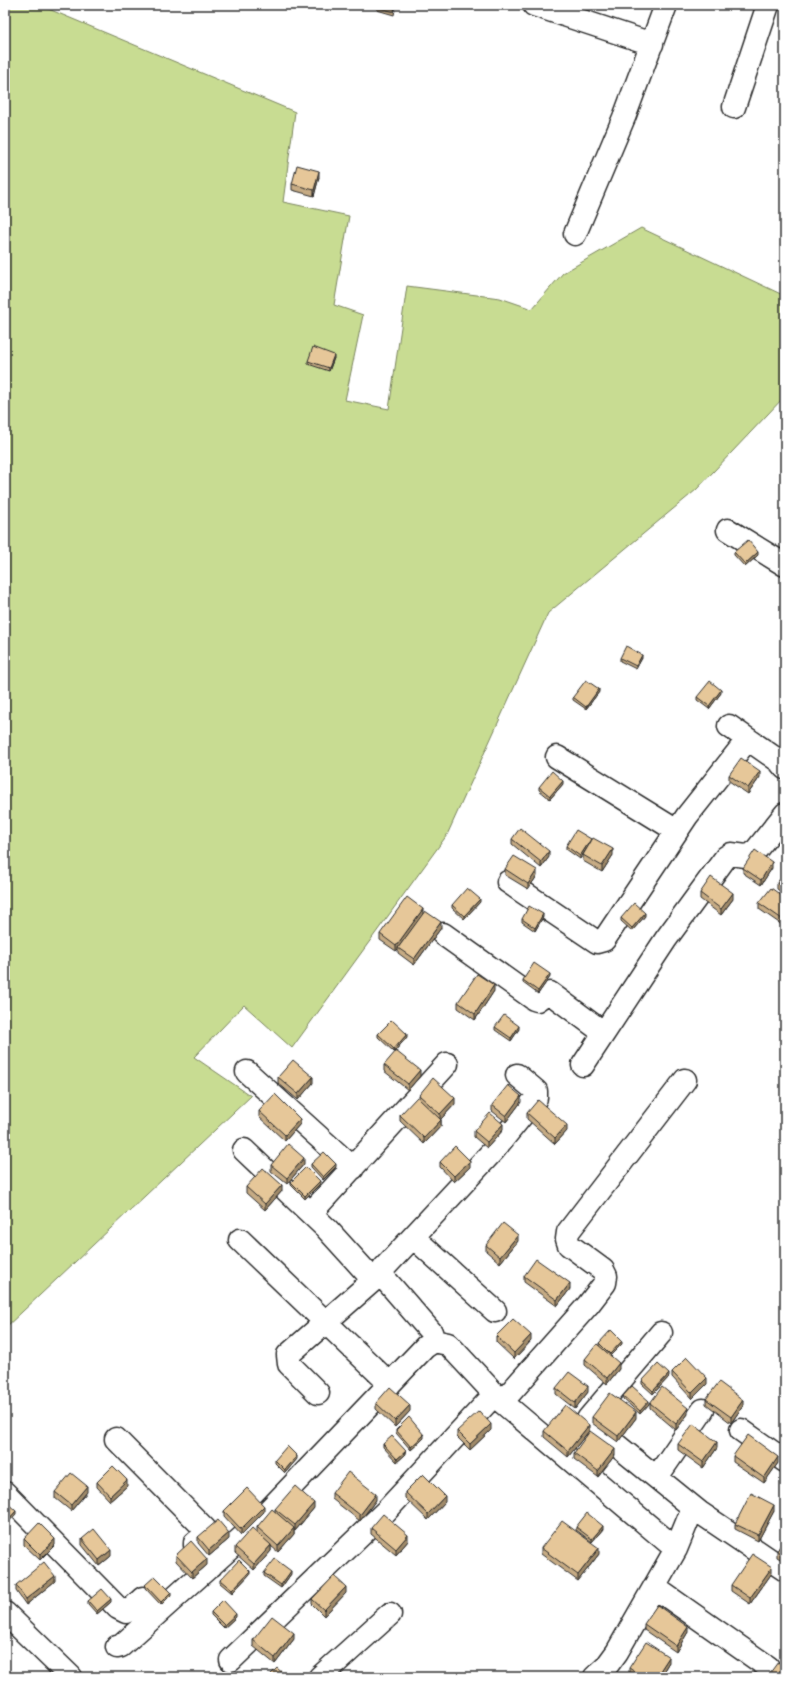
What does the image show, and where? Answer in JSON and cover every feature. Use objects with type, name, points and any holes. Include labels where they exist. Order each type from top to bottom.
[{"type":"street","points":[[534,5],[652,44]]},
{"type":"street","points":[[575,234],[608,158],[666,5]]},
{"type":"street","points":[[734,107],[768,5]]},
{"type":"street","points":[[728,530],[785,565]]},
{"type":"street","points":[[729,726],[785,768]]},
{"type":"street","points":[[508,882],[597,942],[604,940],[677,831],[748,739]]},
{"type":"street","points":[[557,757],[677,831]]},
{"type":"street","points":[[583,1066],[666,939],[726,857],[731,854],[746,856],[753,854],[785,814]]},
{"type":"street","points":[[443,934],[534,1000],[537,1000],[545,994],[550,993],[604,1033]]},
{"type":"street","points":[[311,1213],[447,1064]]},
{"type":"street","points":[[247,1072],[353,1168]]},
{"type":"street","points":[[318,1394],[289,1364],[288,1355],[326,1321],[380,1277],[383,1274],[384,1268],[493,1151],[536,1098],[536,1091],[517,1075]]},
{"type":"street","points":[[231,1660],[386,1511],[498,1399],[588,1305],[605,1283],[606,1276],[603,1270],[569,1245],[567,1239],[568,1232],[685,1080]]},
{"type":"street","points":[[244,1150],[311,1213],[349,1252],[366,1272],[380,1277],[431,1332],[434,1341]]},
{"type":"street","points":[[413,1237],[495,1311]]},
{"type":"street","points":[[240,1240],[390,1384]]},
{"type":"street","points":[[661,1333],[588,1419],[589,1425],[657,1477],[699,1512],[785,1570]]},
{"type":"street","points":[[117,1647],[121,1646],[248,1533],[425,1347],[434,1341],[448,1344],[478,1375],[498,1399],[676,1549]]},
{"type":"street","points":[[657,1477],[703,1410]]},
{"type":"street","points":[[741,1430],[785,1461]]},
{"type":"street","points":[[116,1439],[206,1530],[206,1534],[195,1543],[195,1546],[211,1566]]},
{"type":"street","points":[[5,1493],[118,1608],[126,1612],[143,1598],[160,1611]]},
{"type":"street","points":[[597,1676],[617,1652],[676,1549],[690,1515],[694,1512],[699,1512]]},
{"type":"street","points":[[654,1586],[768,1667]]},
{"type":"street","points":[[5,1613],[71,1677]]},
{"type":"street","points":[[323,1676],[390,1614]]},
{"type":"green space","points":[[5,5],[39,5],[295,112],[283,202],[349,216],[334,305],[363,315],[345,400],[389,409],[407,286],[500,298],[532,309],[563,273],[641,228],[785,296],[785,396],[696,490],[548,613],[447,835],[292,1048],[244,1005],[194,1057],[251,1096],[5,1328]]},
{"type":"building","points":[[378,5],[395,5],[394,12],[377,7]]},
{"type":"building","points":[[297,165],[319,171],[314,190],[292,184]]},
{"type":"building","points":[[313,347],[334,355],[329,368],[308,361]]},
{"type":"building","points":[[748,540],[758,552],[745,564],[734,552]]},
{"type":"building","points":[[626,646],[642,655],[636,666],[620,658]]},
{"type":"building","points":[[586,680],[599,689],[586,707],[573,697]]},
{"type":"building","points":[[710,681],[721,690],[709,706],[697,697]]},
{"type":"building","points":[[741,758],[760,771],[748,788],[729,775]]},
{"type":"building","points":[[552,771],[563,781],[550,796],[539,787]]},
{"type":"building","points":[[520,828],[549,851],[541,862],[512,839]]},
{"type":"building","points":[[576,830],[591,839],[580,856],[566,846]]},
{"type":"building","points":[[593,838],[613,849],[602,866],[583,855]]},
{"type":"building","points":[[755,850],[772,862],[761,880],[743,868]]},
{"type":"building","points":[[514,856],[537,870],[528,884],[505,869]]},
{"type":"building","points":[[785,873],[785,889],[777,883]]},
{"type":"building","points":[[711,877],[733,893],[721,909],[700,893]]},
{"type":"building","points":[[467,888],[480,899],[464,916],[452,905]]},
{"type":"building","points":[[771,888],[785,898],[785,915],[782,919],[759,903]]},
{"type":"building","points":[[407,897],[423,909],[396,946],[380,934]]},
{"type":"building","points":[[634,903],[645,913],[632,928],[621,918]]},
{"type":"building","points":[[529,906],[543,914],[535,928],[522,919]]},
{"type":"building","points":[[425,911],[441,922],[414,959],[398,948]]},
{"type":"building","points":[[534,963],[550,974],[538,991],[523,980]]},
{"type":"building","points":[[477,974],[494,985],[475,1014],[458,1002]]},
{"type":"building","points":[[504,1015],[519,1026],[511,1038],[495,1027]]},
{"type":"building","points":[[392,1020],[407,1034],[394,1049],[378,1034]]},
{"type":"building","points":[[396,1051],[420,1070],[408,1084],[384,1065]]},
{"type":"building","points":[[293,1060],[313,1077],[298,1094],[278,1077]]},
{"type":"building","points":[[433,1078],[455,1098],[440,1114],[419,1095]]},
{"type":"building","points":[[508,1085],[521,1096],[506,1116],[492,1105]]},
{"type":"building","points":[[275,1094],[300,1119],[285,1135],[259,1111]]},
{"type":"building","points":[[417,1097],[441,1120],[424,1138],[400,1115]]},
{"type":"building","points":[[538,1100],[567,1125],[555,1138],[527,1113]]},
{"type":"building","points":[[490,1113],[503,1124],[487,1142],[474,1131]]},
{"type":"building","points":[[288,1144],[304,1158],[287,1178],[271,1165]]},
{"type":"building","points":[[455,1146],[470,1161],[454,1176],[440,1162]]},
{"type":"building","points":[[324,1152],[336,1164],[323,1177],[311,1164]]},
{"type":"building","points":[[306,1167],[320,1181],[305,1196],[291,1182]]},
{"type":"building","points":[[263,1168],[282,1185],[265,1204],[246,1187]]},
{"type":"building","points":[[503,1223],[518,1235],[500,1257],[486,1245]]},
{"type":"building","points":[[536,1259],[570,1283],[557,1300],[524,1276]]},
{"type":"building","points":[[513,1319],[531,1335],[514,1353],[496,1336]]},
{"type":"building","points":[[611,1330],[622,1341],[610,1354],[599,1343]]},
{"type":"building","points":[[597,1344],[619,1363],[607,1378],[585,1359]]},
{"type":"building","points":[[687,1357],[707,1378],[692,1393],[672,1372]]},
{"type":"building","points":[[658,1364],[669,1374],[653,1391],[642,1381]]},
{"type":"building","points":[[569,1372],[588,1386],[575,1403],[556,1388]]},
{"type":"building","points":[[719,1382],[743,1400],[731,1417],[706,1399]]},
{"type":"building","points":[[632,1386],[649,1401],[640,1411],[623,1396]]},
{"type":"building","points":[[390,1387],[410,1405],[395,1421],[376,1403]]},
{"type":"building","points":[[662,1387],[688,1408],[676,1424],[650,1403]]},
{"type":"building","points":[[610,1393],[636,1412],[618,1436],[592,1417]]},
{"type":"building","points":[[565,1405],[589,1425],[568,1451],[544,1431]]},
{"type":"building","points":[[479,1411],[491,1424],[470,1444],[457,1431]]},
{"type":"building","points":[[409,1417],[424,1435],[411,1447],[396,1430]]},
{"type":"building","points":[[693,1424],[717,1442],[703,1462],[678,1444]]},
{"type":"building","points":[[590,1431],[615,1449],[598,1471],[574,1453]]},
{"type":"building","points":[[748,1435],[778,1457],[764,1478],[733,1456]]},
{"type":"building","points":[[392,1436],[406,1451],[397,1459],[383,1444]]},
{"type":"building","points":[[287,1446],[297,1456],[285,1470],[275,1460]]},
{"type":"building","points":[[113,1466],[127,1480],[110,1496],[97,1482]]},
{"type":"building","points":[[348,1472],[376,1494],[360,1515],[332,1493]]},
{"type":"building","points":[[71,1473],[87,1486],[71,1505],[55,1492]]},
{"type":"building","points":[[423,1474],[445,1496],[428,1514],[405,1492]]},
{"type":"building","points":[[295,1486],[314,1503],[295,1525],[275,1509]]},
{"type":"building","points":[[247,1488],[264,1506],[241,1529],[224,1511]]},
{"type":"building","points":[[751,1493],[774,1505],[758,1535],[735,1524]]},
{"type":"building","points":[[5,1501],[16,1511],[5,1523]]},
{"type":"building","points":[[272,1509],[294,1528],[278,1546],[257,1527]]},
{"type":"building","points":[[587,1513],[603,1526],[592,1539],[576,1527]]},
{"type":"building","points":[[383,1514],[408,1535],[396,1549],[371,1528]]},
{"type":"building","points":[[218,1520],[229,1533],[209,1550],[198,1537]]},
{"type":"building","points":[[562,1521],[599,1548],[578,1575],[541,1548]]},
{"type":"building","points":[[39,1523],[55,1539],[40,1555],[24,1539]]},
{"type":"building","points":[[252,1528],[271,1545],[254,1564],[235,1547]]},
{"type":"building","points":[[94,1529],[111,1550],[99,1560],[82,1539]]},
{"type":"building","points":[[785,1538],[785,1556],[777,1551]]},
{"type":"building","points":[[191,1541],[207,1559],[192,1572],[176,1555]]},
{"type":"building","points":[[752,1554],[772,1567],[750,1598],[731,1585]]},
{"type":"building","points":[[275,1559],[291,1571],[281,1585],[264,1573]]},
{"type":"building","points":[[239,1560],[250,1571],[232,1590],[220,1580]]},
{"type":"building","points":[[44,1562],[55,1576],[26,1599],[16,1585]]},
{"type":"building","points":[[155,1576],[171,1592],[161,1602],[145,1585]]},
{"type":"building","points":[[334,1576],[346,1587],[324,1610],[312,1599]]},
{"type":"building","points":[[102,1589],[111,1599],[97,1611],[88,1601]]},
{"type":"building","points":[[223,1600],[236,1614],[224,1625],[211,1612]]},
{"type":"building","points":[[657,1605],[688,1627],[676,1646],[644,1624]]},
{"type":"building","points":[[272,1616],[294,1633],[275,1658],[253,1640]]},
{"type":"building","points":[[646,1642],[669,1657],[656,1677],[643,1677],[629,1668]]},
{"type":"building","points":[[778,1662],[785,1667],[785,1677],[767,1677]]},
{"type":"building","points":[[277,1668],[287,1677],[268,1677]]}]
